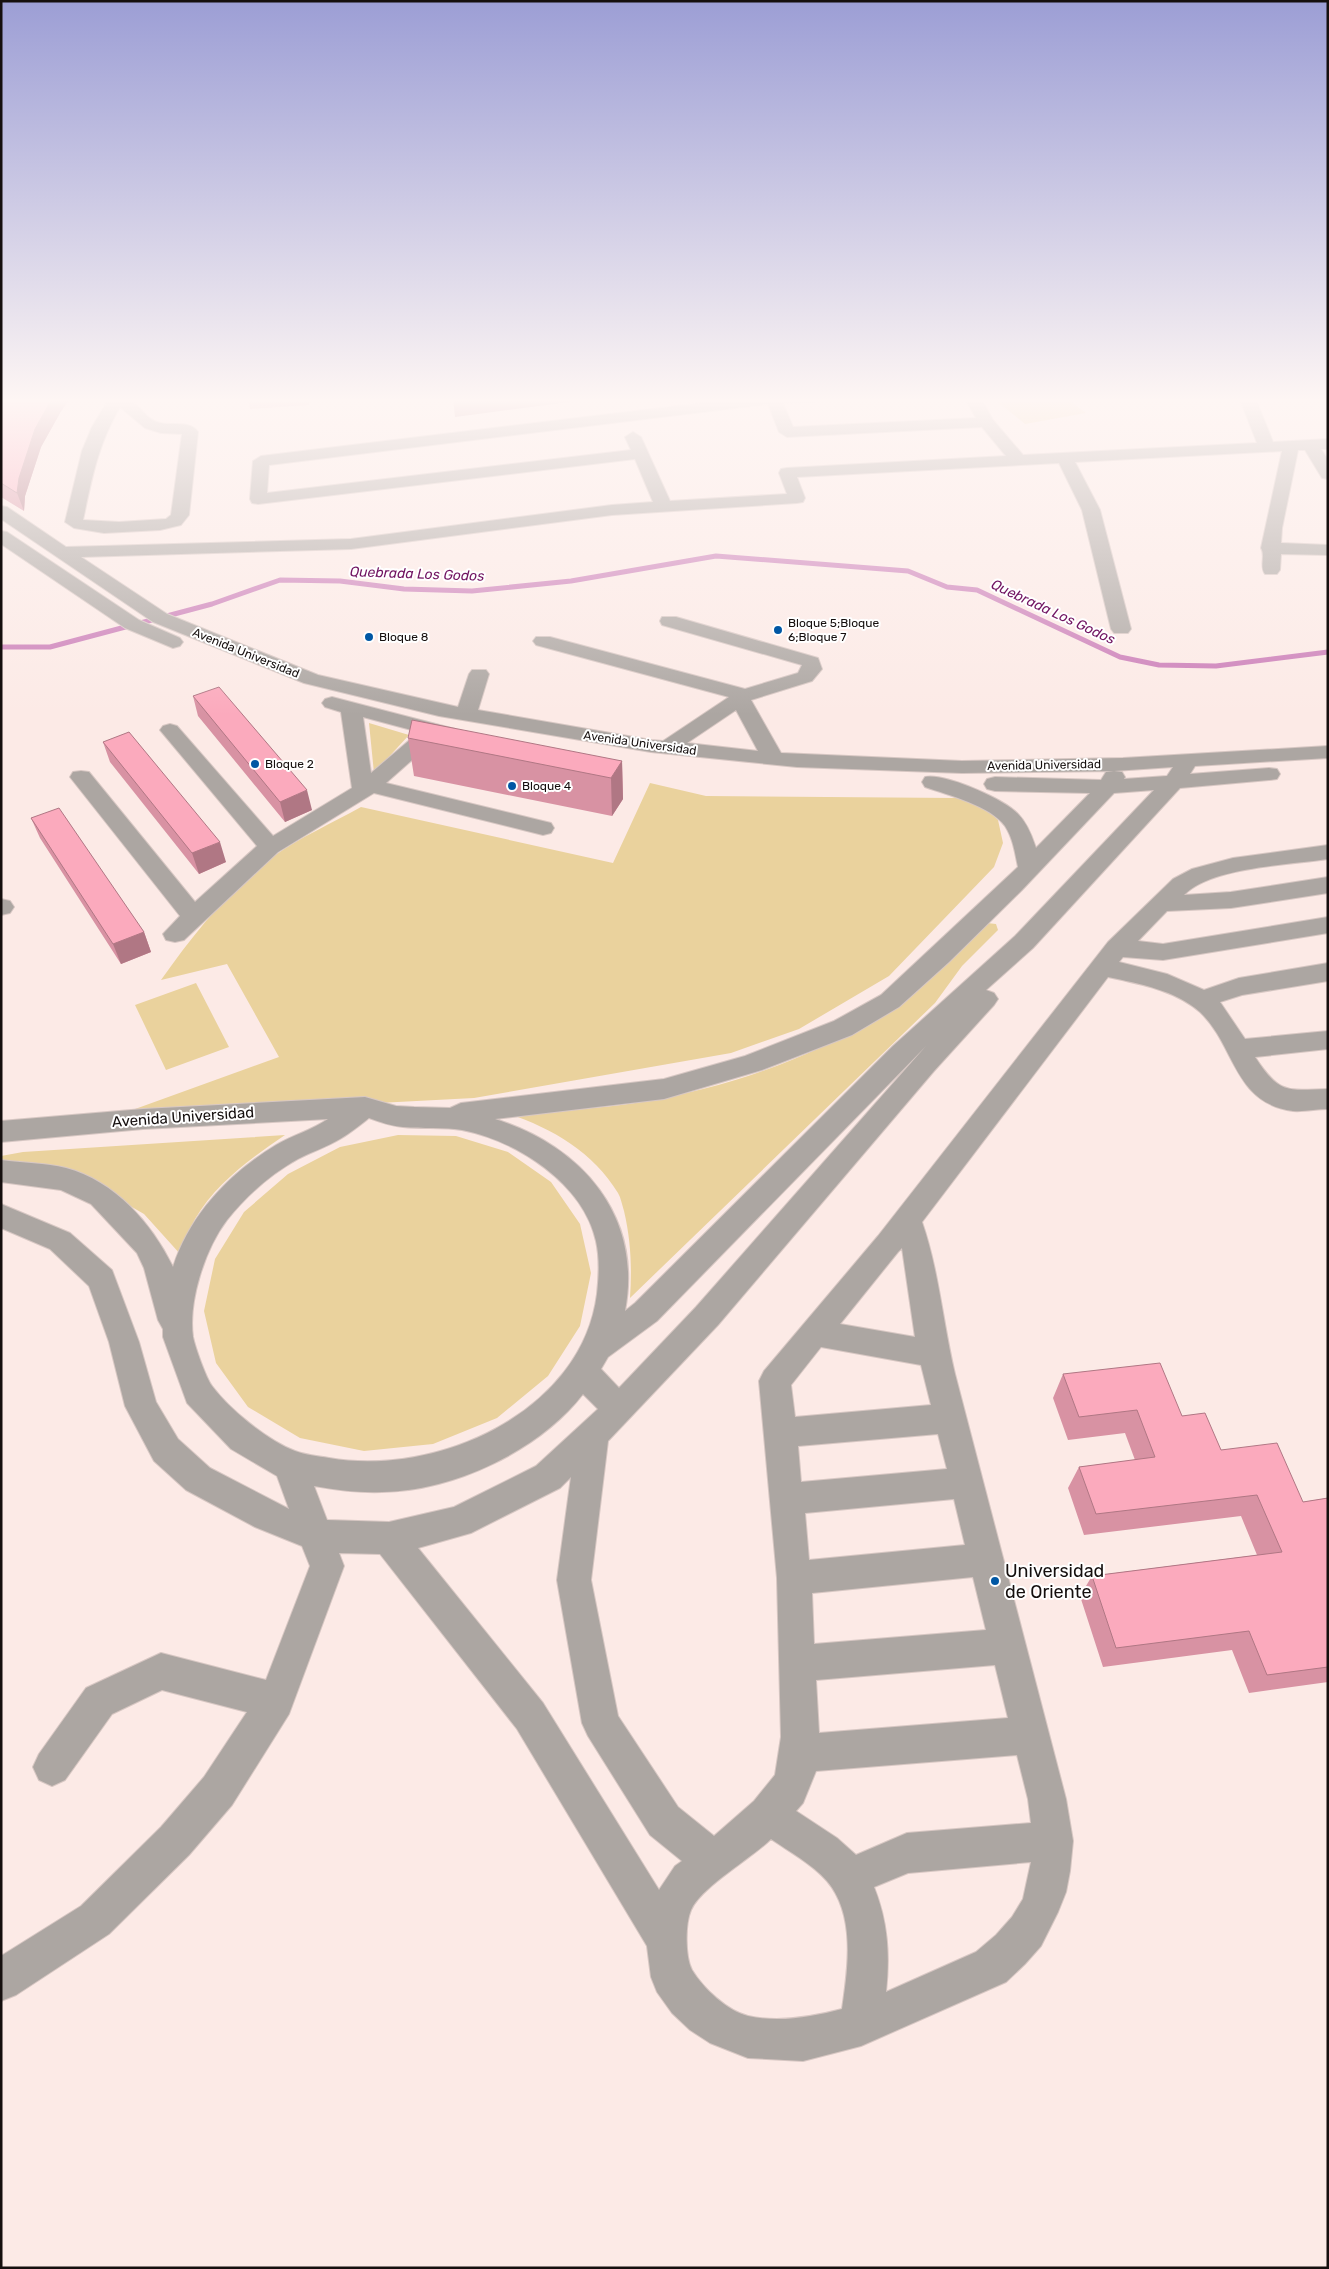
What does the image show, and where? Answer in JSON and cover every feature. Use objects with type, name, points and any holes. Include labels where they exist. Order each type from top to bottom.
[{"type":"street","points":[[78,503],[74,522],[85,526],[132,526],[171,523],[180,515],[181,503]]},
{"type":"street","points":[[662,503],[664,507]]},
{"type":"street","points":[[62,552],[266,548],[351,544],[399,536],[592,512],[725,503]]},
{"type":"street","points":[[1087,503],[1091,510],[1121,629]]},
{"type":"street","points":[[1271,570],[1270,548],[1279,503]]},
{"type":"street","name":"Avenida Universidad","points":[[1,511],[160,618],[311,679],[466,715],[666,748],[773,758],[962,767],[1123,764],[1328,752]]},
{"type":"street","name":"Avenida Universidad","points":[[1,536],[132,624],[292,691],[432,731],[471,737]]},
{"type":"street","points":[[1270,548],[1328,550]]},
{"type":"street","points":[[666,748],[742,697],[805,677],[812,669],[810,662],[669,621]]},
{"type":"street","points":[[543,641],[742,697],[773,758]]},
{"type":"street","points":[[466,715],[479,674]]},
{"type":"street","points":[[351,708],[364,786]]},
{"type":"street","points":[[170,730],[270,847]]},
{"type":"street","points":[[175,934],[270,847],[364,786],[432,731]]},
{"type":"street","name":"Avenida Universidad","points":[[559,750],[627,761],[774,778],[1108,787],[1328,771]]},
{"type":"street","points":[[1,1170],[65,1179],[100,1196],[147,1245],[159,1268],[178,1337],[198,1393],[243,1439],[290,1466],[345,1476],[384,1477],[424,1471],[463,1461],[499,1444],[531,1423],[560,1399],[590,1360],[646,1312],[902,1053],[1024,942],[1174,781],[1189,760]]},
{"type":"street","points":[[431,1117],[664,1089],[753,1063],[843,1028],[890,1001],[940,956],[1030,868],[1108,787],[1123,764]]},
{"type":"street","points":[[82,776],[194,917]]},
{"type":"street","points":[[933,782],[980,800],[1010,818],[1023,843],[1030,868]]},
{"type":"street","points":[[364,786],[543,828]]},
{"type":"street","points":[[906,1219],[917,1250],[935,1354],[1047,1798],[1052,1841],[1050,1880],[1043,1904],[1029,1929],[1008,1954],[991,1967],[861,2025],[803,2040],[748,2037],[725,2028],[705,2015],[687,1998],[672,1977],[666,1940],[669,1917],[676,1897],[689,1880],[742,1840],[768,1815],[789,1789],[797,1770],[800,1737],[794,1578],[774,1381],[906,1219],[1110,957],[1181,884],[1200,874],[1233,865],[1328,852]]},
{"type":"street","points":[[1161,904],[1231,900],[1328,885]]},
{"type":"street","points":[[1110,957],[1163,952],[1328,925]]},
{"type":"street","points":[[1,1215],[60,1241],[101,1279],[124,1342],[141,1406],[166,1450],[198,1479],[267,1516],[318,1536],[390,1538],[459,1522],[548,1477],[620,1410],[707,1316],[925,1064],[980,1005],[1024,942]]},
{"type":"street","points":[[1110,957],[1177,987],[1200,1000],[1222,1019],[1263,1090],[1269,1094],[1293,1101],[1328,1099]]},
{"type":"street","points":[[1200,1000],[1239,987],[1328,972]]},
{"type":"street","points":[[1239,1049],[1328,1040]]},
{"type":"street","points":[[178,1337],[180,1293],[193,1251],[216,1213],[256,1174],[287,1152],[330,1132],[365,1107]]},
{"type":"street","name":"Avenida Universidad","points":[[1,1132],[144,1119],[365,1107],[404,1117],[431,1117]]},
{"type":"street","points":[[431,1117],[467,1121],[509,1133],[532,1144],[560,1162],[582,1185],[599,1212],[605,1227],[610,1242],[614,1274],[610,1308],[590,1360]]},
{"type":"street","points":[[814,1333],[935,1354]]},
{"type":"street","points":[[590,1360],[620,1410]]},
{"type":"street","points":[[780,1433],[951,1418]]},
{"type":"street","points":[[593,1435],[574,1580],[602,1723],[664,1821],[714,1861]]},
{"type":"street","points":[[1,1980],[95,1920],[175,1841],[218,1791],[276,1701],[327,1566],[318,1536],[290,1466]]},
{"type":"street","points":[[786,1499],[968,1482]]},
{"type":"street","points":[[390,1538],[530,1716],[666,1940]]},
{"type":"street","points":[[794,1578],[987,1559]]},
{"type":"street","points":[[797,1664],[1009,1646]]},
{"type":"street","points":[[52,1766],[99,1701],[161,1671],[276,1701]]},
{"type":"street","points":[[799,1753],[1031,1735]]},
{"type":"street","points":[[768,1815],[812,1844],[842,1867],[855,1890],[864,1915],[868,1938],[869,1961],[861,2025]]},
{"type":"street","points":[[848,1878],[907,1853],[1052,1841]]},
{"type":"shaded area","points":[[369,723],[409,735],[374,773]]},
{"type":"shaded area","points":[[650,783],[706,796],[956,798],[981,804],[998,820],[1003,843],[994,867],[889,976],[799,1029],[731,1053],[474,1098],[113,1117],[279,1057],[227,964],[161,980],[186,946],[227,898],[258,869],[284,849],[361,807],[613,863]]},
{"type":"shaded area","points":[[987,923],[996,924],[998,930],[962,966],[935,1003],[630,1298],[630,1244],[624,1211],[618,1193],[597,1166],[571,1144],[541,1127],[509,1114],[592,1108],[641,1102],[711,1087],[780,1065],[846,1034],[877,1017],[907,997],[939,971]]},
{"type":"shaded area","points":[[196,983],[229,1047],[166,1070],[135,1005]]},
{"type":"shaded area","points":[[285,1135],[247,1162],[213,1194],[195,1219],[181,1255],[144,1214],[111,1195],[1,1174],[1,1156],[23,1152]]},
{"type":"shaded area","points":[[398,1135],[456,1136],[508,1152],[551,1182],[580,1224],[591,1273],[580,1326],[548,1376],[497,1418],[433,1444],[364,1451],[300,1438],[248,1407],[216,1363],[204,1311],[215,1259],[244,1212],[288,1174],[340,1147]]},
{"type":"building","points":[[219,687],[307,790],[280,802],[193,696]]},
{"type":"building","points":[[412,720],[622,761],[611,778],[408,738]]},
{"type":"building","points":[[129,732],[220,842],[192,853],[103,742]]},
{"type":"building","points":[[59,808],[144,932],[113,944],[31,818]]},
{"type":"building","points":[[1160,1363],[1182,1416],[1205,1413],[1221,1450],[1277,1443],[1303,1502],[1328,1498],[1328,1667],[1267,1675],[1249,1631],[1116,1648],[1092,1576],[1282,1552],[1257,1495],[1096,1514],[1079,1467],[1155,1457],[1137,1410],[1079,1417],[1063,1374]]},
{"type":"waterway","name":"Quebrada Los Godos","points":[[1,647],[50,647],[212,604],[280,580],[340,581],[404,589],[472,591],[571,581],[716,556],[908,571],[947,587],[977,590],[1120,657],[1159,665],[1216,666],[1328,652]]},
{"type":"place","name":"Bloque 5;Bloque 6;Bloque 7","points":[[778,630]]},
{"type":"place","name":"Bloque 8","points":[[369,637]]},
{"type":"place","name":"Bloque 2","points":[[255,764]]},
{"type":"place","name":"Bloque 4","points":[[512,786]]},
{"type":"place","name":"Universidad de Oriente","points":[[995,1581]]}]
